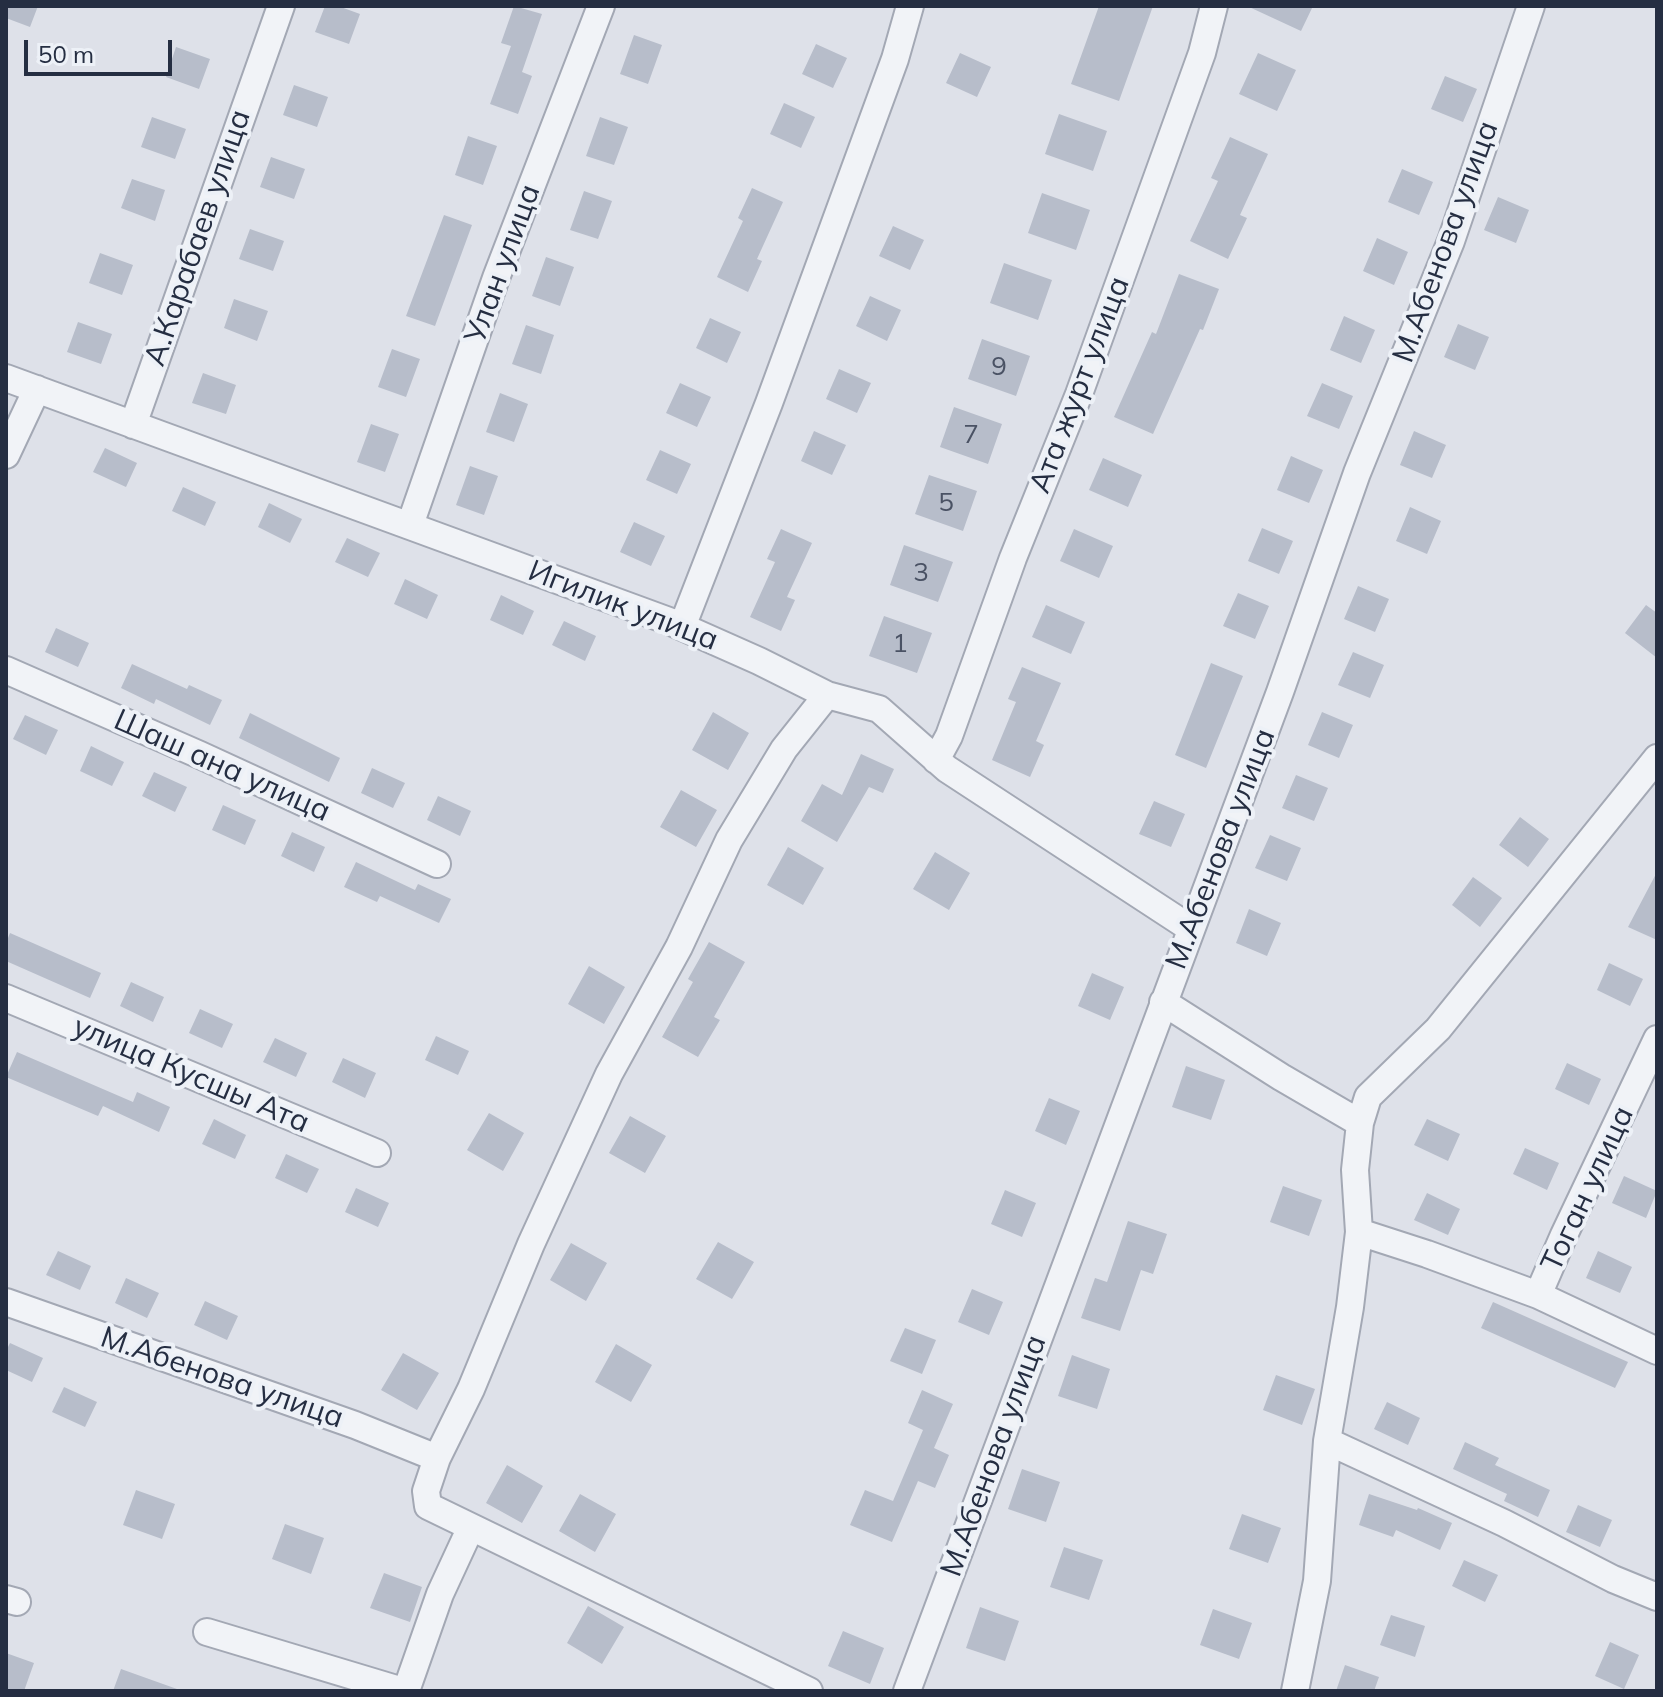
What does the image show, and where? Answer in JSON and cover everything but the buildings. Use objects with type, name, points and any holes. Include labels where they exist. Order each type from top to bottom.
[{"type":"street","name":"А.Карабаев улица","points":[[133,425],[281,6]]},
{"type":"street","name":"Улан улица","points":[[410,525],[496,278],[601,6]]},
{"type":"street","points":[[682,627],[769,403],[895,59],[910,6]]},
{"type":"street","name":"Ата журт улица","points":[[936,760],[949,736],[1013,558],[1079,394],[1202,53],[1214,6]]},
{"type":"street","name":"М.Абенова улица","points":[[907,1691],[1280,692],[1357,473],[1451,241],[1531,6]]},
{"type":"street","name":"Игилик улица","points":[[6,378],[682,627],[827,695],[879,709],[936,760],[983,794],[1190,928]]},
{"type":"street","points":[[6,455],[37,389]]},
{"type":"street","name":"Шаш ана улица","points":[[6,670],[437,864]]},
{"type":"street","points":[[809,1691],[428,1506],[426,1491],[437,1458],[471,1389],[531,1244],[609,1074],[679,947],[729,840],[784,749],[827,695]]},
{"type":"street","points":[[1295,1691],[1317,1581],[1327,1441],[1350,1307],[1359,1232],[1355,1170],[1360,1123],[1368,1097],[1448,1018],[1657,758]]},
{"type":"street","name":"улица Кусшы Ата","points":[[6,998],[377,1153]]},
{"type":"street","points":[[1163,1002],[1360,1123]]},
{"type":"street","name":"Тоган улица","points":[[1538,1295],[1657,1039]]},
{"type":"street","name":"Тоган улица","points":[[1359,1232],[1538,1295],[1657,1351]]},
{"type":"street","name":"М.Абенова улица","points":[[6,1302],[355,1425],[437,1458]]},
{"type":"street","points":[[1327,1441],[1504,1523],[1613,1579],[1657,1597]]},
{"type":"street","points":[[207,1632],[404,1691],[440,1594],[471,1527]]}]
